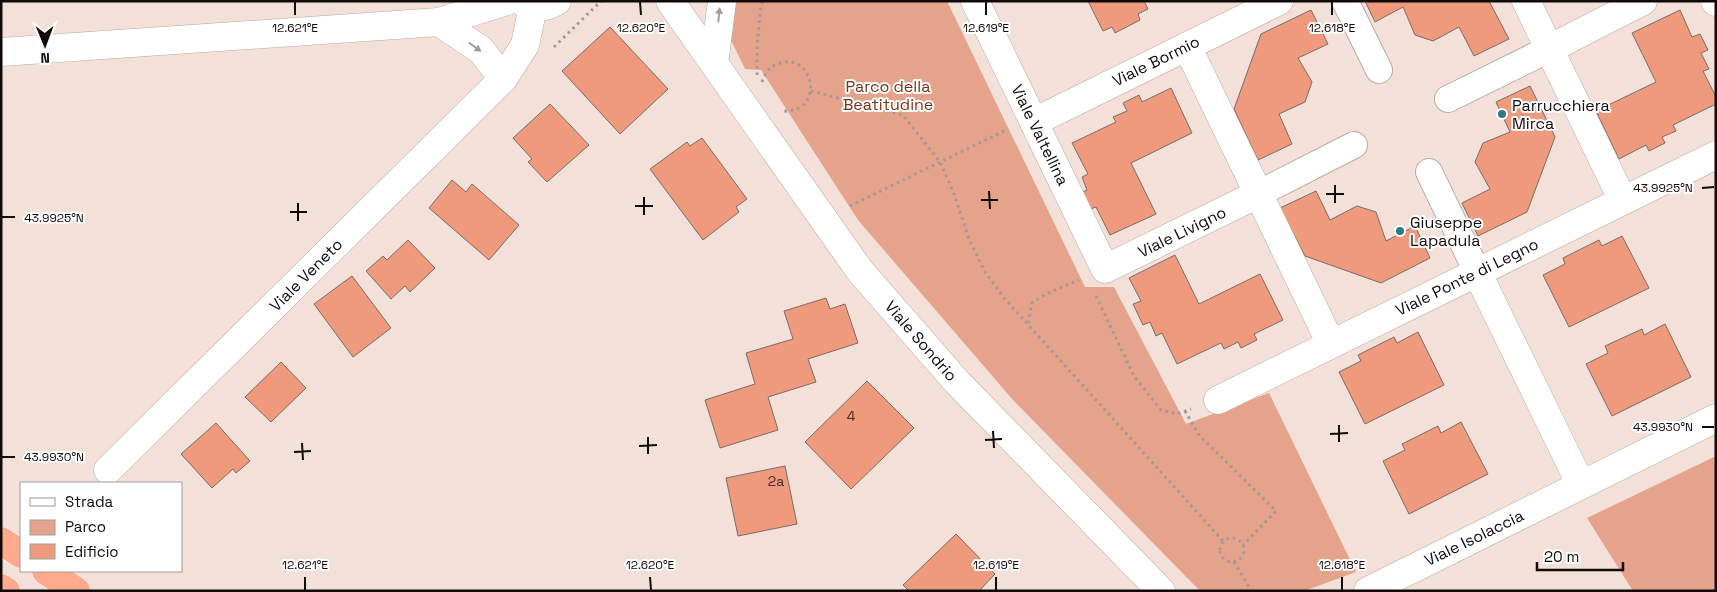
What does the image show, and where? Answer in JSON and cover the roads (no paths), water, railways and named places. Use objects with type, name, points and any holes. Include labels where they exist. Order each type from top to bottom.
[{"type":"highway","points":[[1,541],[20,553]]},
{"type":"highway","points":[[48,572],[76,591]]},
{"type":"highway","points":[[1,588],[6,591]]},
{"type":"street","name":"Viale Sondrio","points":[[670,1],[860,271],[957,382],[1161,591]]},
{"type":"street","points":[[714,64],[722,1]]},
{"type":"street","name":"Viale Valtellina","points":[[975,1],[1033,119],[1096,273]]},
{"type":"street","name":"Viale Bormio","points":[[1033,119],[1279,1]]},
{"type":"street","points":[[1346,1],[1379,70]]},
{"type":"street","points":[[1526,1],[1623,201]]},
{"type":"street","points":[[1448,99],[1644,1]]},
{"type":"street","name":"Viale Veneto","points":[[1,52],[439,22],[529,3],[525,45],[503,79],[108,470]]},
{"type":"street","points":[[439,22],[481,50],[503,79]]},
{"type":"street","points":[[1187,46],[1331,344]]},
{"type":"street","points":[[1258,194],[1354,145]]},
{"type":"street","name":"Viale Ponte di Legno","points":[[1218,400],[1716,155]]},
{"type":"street","points":[[1429,172],[1581,485]]},
{"type":"street","name":"Viale Livigno","points":[[1096,273],[1258,194]]},
{"type":"street","name":"Viale Isolaccia","points":[[1368,591],[1716,418]]},
{"type":"place","name":"Parrucchiera Mirca","points":[[1502,114]]},
{"type":"place","name":"Giuseppe Lapadula","points":[[1400,231]]},
{"type":"park label","name":"Parco della Beatitudine","points":[[888,95]]}]
